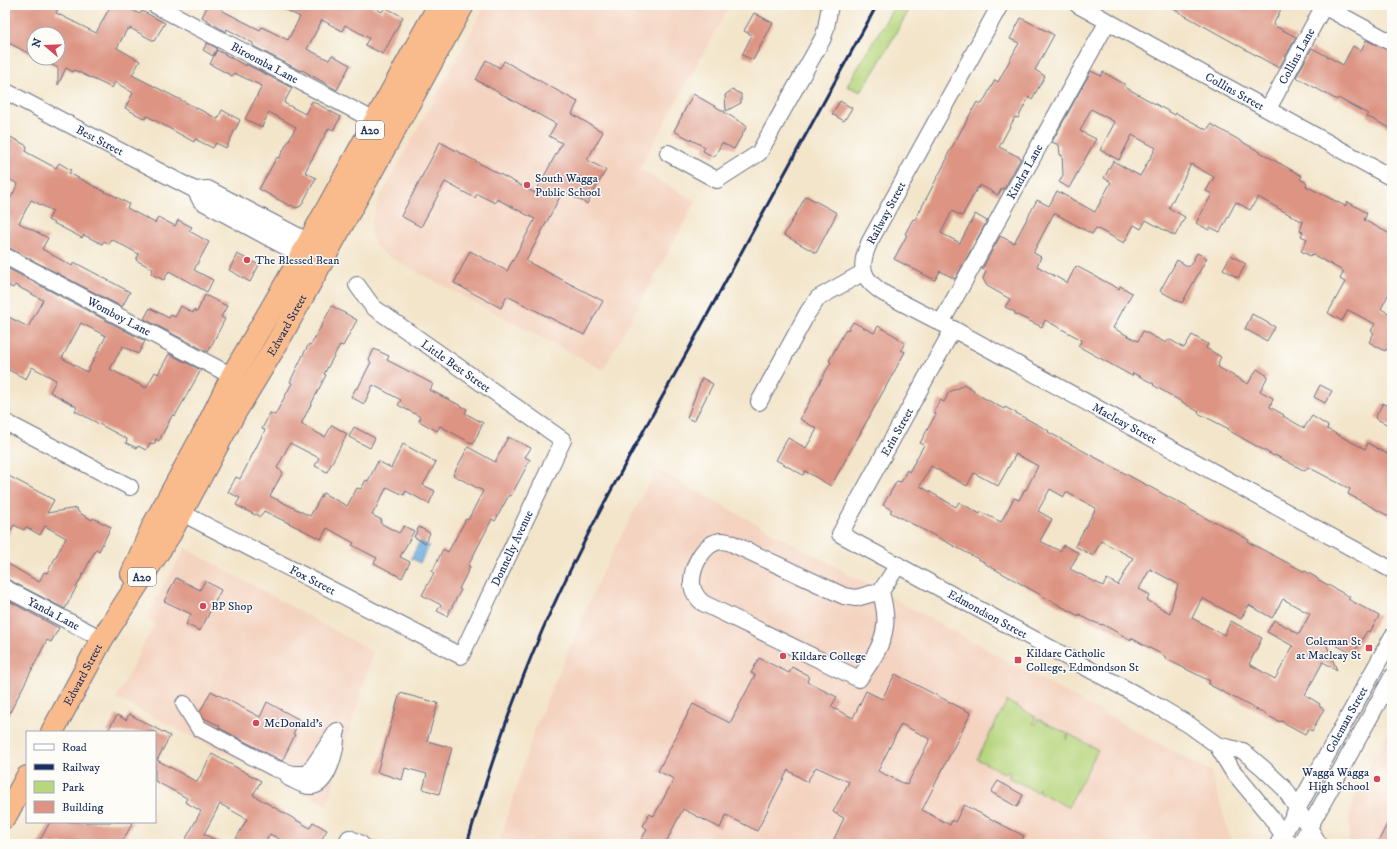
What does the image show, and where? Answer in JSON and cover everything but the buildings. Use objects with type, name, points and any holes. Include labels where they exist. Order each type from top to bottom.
[{"type":"highway","name":"Edward Street","points":[[53,731],[102,639],[151,531],[173,509],[276,345],[314,253],[375,121],[439,5]]},
{"type":"highway","name":"Edward Street","points":[[173,509],[206,429],[232,376],[314,253],[463,5]]},
{"type":"highway","points":[[5,817],[26,779]]},
{"type":"street","name":"Biroomba Lane","points":[[155,5],[375,121]]},
{"type":"street","points":[[668,152],[718,180],[759,153],[823,38],[830,5]]},
{"type":"street","name":"Railway Street","points":[[864,272],[862,262],[870,241],[1000,5]]},
{"type":"street","name":"Collins Street","points":[[1078,5],[1392,178]]},
{"type":"street","name":"Collins Lane","points":[[1268,109],[1321,11],[1329,9],[1392,43]]},
{"type":"street","name":"Kindra Lane","points":[[947,326],[1108,21]]},
{"type":"street","name":"Best Street","points":[[5,91],[195,190],[201,201],[314,253]]},
{"type":"street","name":"Womboy Lane","points":[[5,256],[232,376]]},
{"type":"street","points":[[759,402],[808,312],[818,298],[864,272]]},
{"type":"street","name":"Macleay Street","points":[[864,272],[867,280],[875,288],[1392,570]]},
{"type":"street","name":"Little Best Street","points":[[357,285],[373,307],[562,440]]},
{"type":"street","name":"Erin Street","points":[[840,534],[947,326]]},
{"type":"street","points":[[5,422],[130,488]]},
{"type":"street","name":"Donnelly Avenue","points":[[461,656],[562,440]]},
{"type":"street","name":"Fox Street","points":[[173,509],[461,656]]},
{"type":"street","name":"Edmondson Street","points":[[840,534],[1159,707],[1188,724],[1217,745],[1243,751],[1282,786],[1309,827],[1318,844]]},
{"type":"street","points":[[881,591],[886,624],[874,656],[859,679],[703,603],[695,594],[692,586],[692,579],[695,566],[705,550],[712,544],[721,541],[731,543],[844,596],[856,598],[881,591],[898,565]]},
{"type":"street","name":"Yanda Lane","points":[[5,588],[102,639]]},
{"type":"street","name":"Coleman Street","points":[[1283,841],[1297,808],[1392,637]]},
{"type":"street","name":"Coleman Street","points":[[1300,844],[1392,677]]},
{"type":"street","points":[[184,704],[199,728],[274,768],[294,774],[308,774],[337,731]]},
{"type":"street","name":"Edmondson Street","points":[[1217,745],[1232,770],[1270,816],[1283,841]]},
{"type":"street","points":[[346,844],[349,838],[360,844]]},
{"type":"shaded area","name":"South Wagga Public School","points":[[486,5],[717,5],[727,10],[639,169],[696,201],[603,370],[385,255],[375,245],[371,234],[371,224],[378,201]]},
{"type":"shaded area","name":"Kildare College","points":[[656,469],[1211,772],[1232,844],[499,844],[535,728],[600,577]]},
{"type":"shaded area","points":[[185,548],[373,652],[327,805],[116,698],[155,623],[146,618]]},
{"type":"shaded area","name":"Wagga Wagga High School","points":[[1392,724],[1392,844],[1349,844],[1349,821],[1354,799],[1365,774]]},
{"type":"green space","points":[[895,5],[912,5],[861,92],[847,86]]},
{"type":"green space","points":[[1007,701],[1036,717],[1033,723],[1036,724],[1038,719],[1068,734],[1066,740],[1069,734],[1098,750],[1068,807],[1039,792],[1039,788],[1037,792],[1008,777],[1010,773],[1008,771],[1006,774],[977,759]]},
{"type":"water","points":[[420,541],[429,546],[420,563],[411,558]]},
{"type":"railway","points":[[467,844],[492,763],[521,683],[542,631],[576,558],[633,450],[877,5]]},
{"type":"place","name":"South Wagga Public School","points":[[527,185]]},
{"type":"place","name":"The Blessed Bean","points":[[247,260]]},
{"type":"place","name":"BP Shop","points":[[203,606]]},
{"type":"place","name":"Coleman St at Macleay St","points":[[1369,648]]},
{"type":"place","name":"Kildare College","points":[[783,656]]},
{"type":"place","name":"Kildare Catholic College, Edmondson St","points":[[1018,660]]},
{"type":"place","name":"McDonald's","points":[[256,723]]},
{"type":"place","name":"Wagga Wagga High School","points":[[1377,779]]}]
